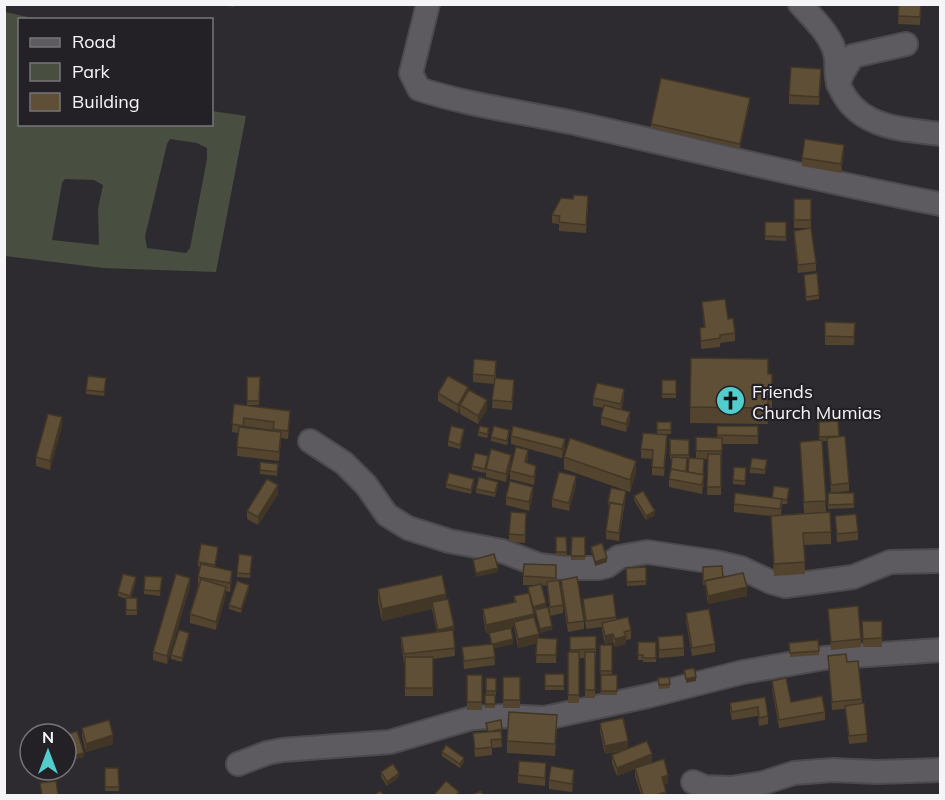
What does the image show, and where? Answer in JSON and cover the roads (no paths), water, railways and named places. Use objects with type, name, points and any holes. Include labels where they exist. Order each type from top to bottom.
[{"type":"street","points":[[428,4],[411,73],[419,89],[471,104],[585,125],[940,204]]},
{"type":"street","points":[[800,4],[832,44],[836,56],[838,84],[852,105],[869,119],[896,128],[940,134]]},
{"type":"street","points":[[838,84],[853,56],[906,44]]},
{"type":"street","points":[[310,441],[344,463],[366,485],[387,514],[408,528],[449,541],[502,551],[539,564],[563,568],[599,568],[607,566],[619,557],[647,552],[741,568],[785,586],[853,577],[890,562],[940,561]]},
{"type":"street","points":[[238,764],[282,750],[390,742],[472,718],[505,716],[545,718],[648,696],[743,672],[824,658],[940,650]]},
{"type":"street","points":[[693,782],[705,787],[731,788],[763,783],[794,773],[833,770],[877,772],[940,770]]},
{"type":"place","name":"Friends Church Mumias","points":[[731,401]]}]
